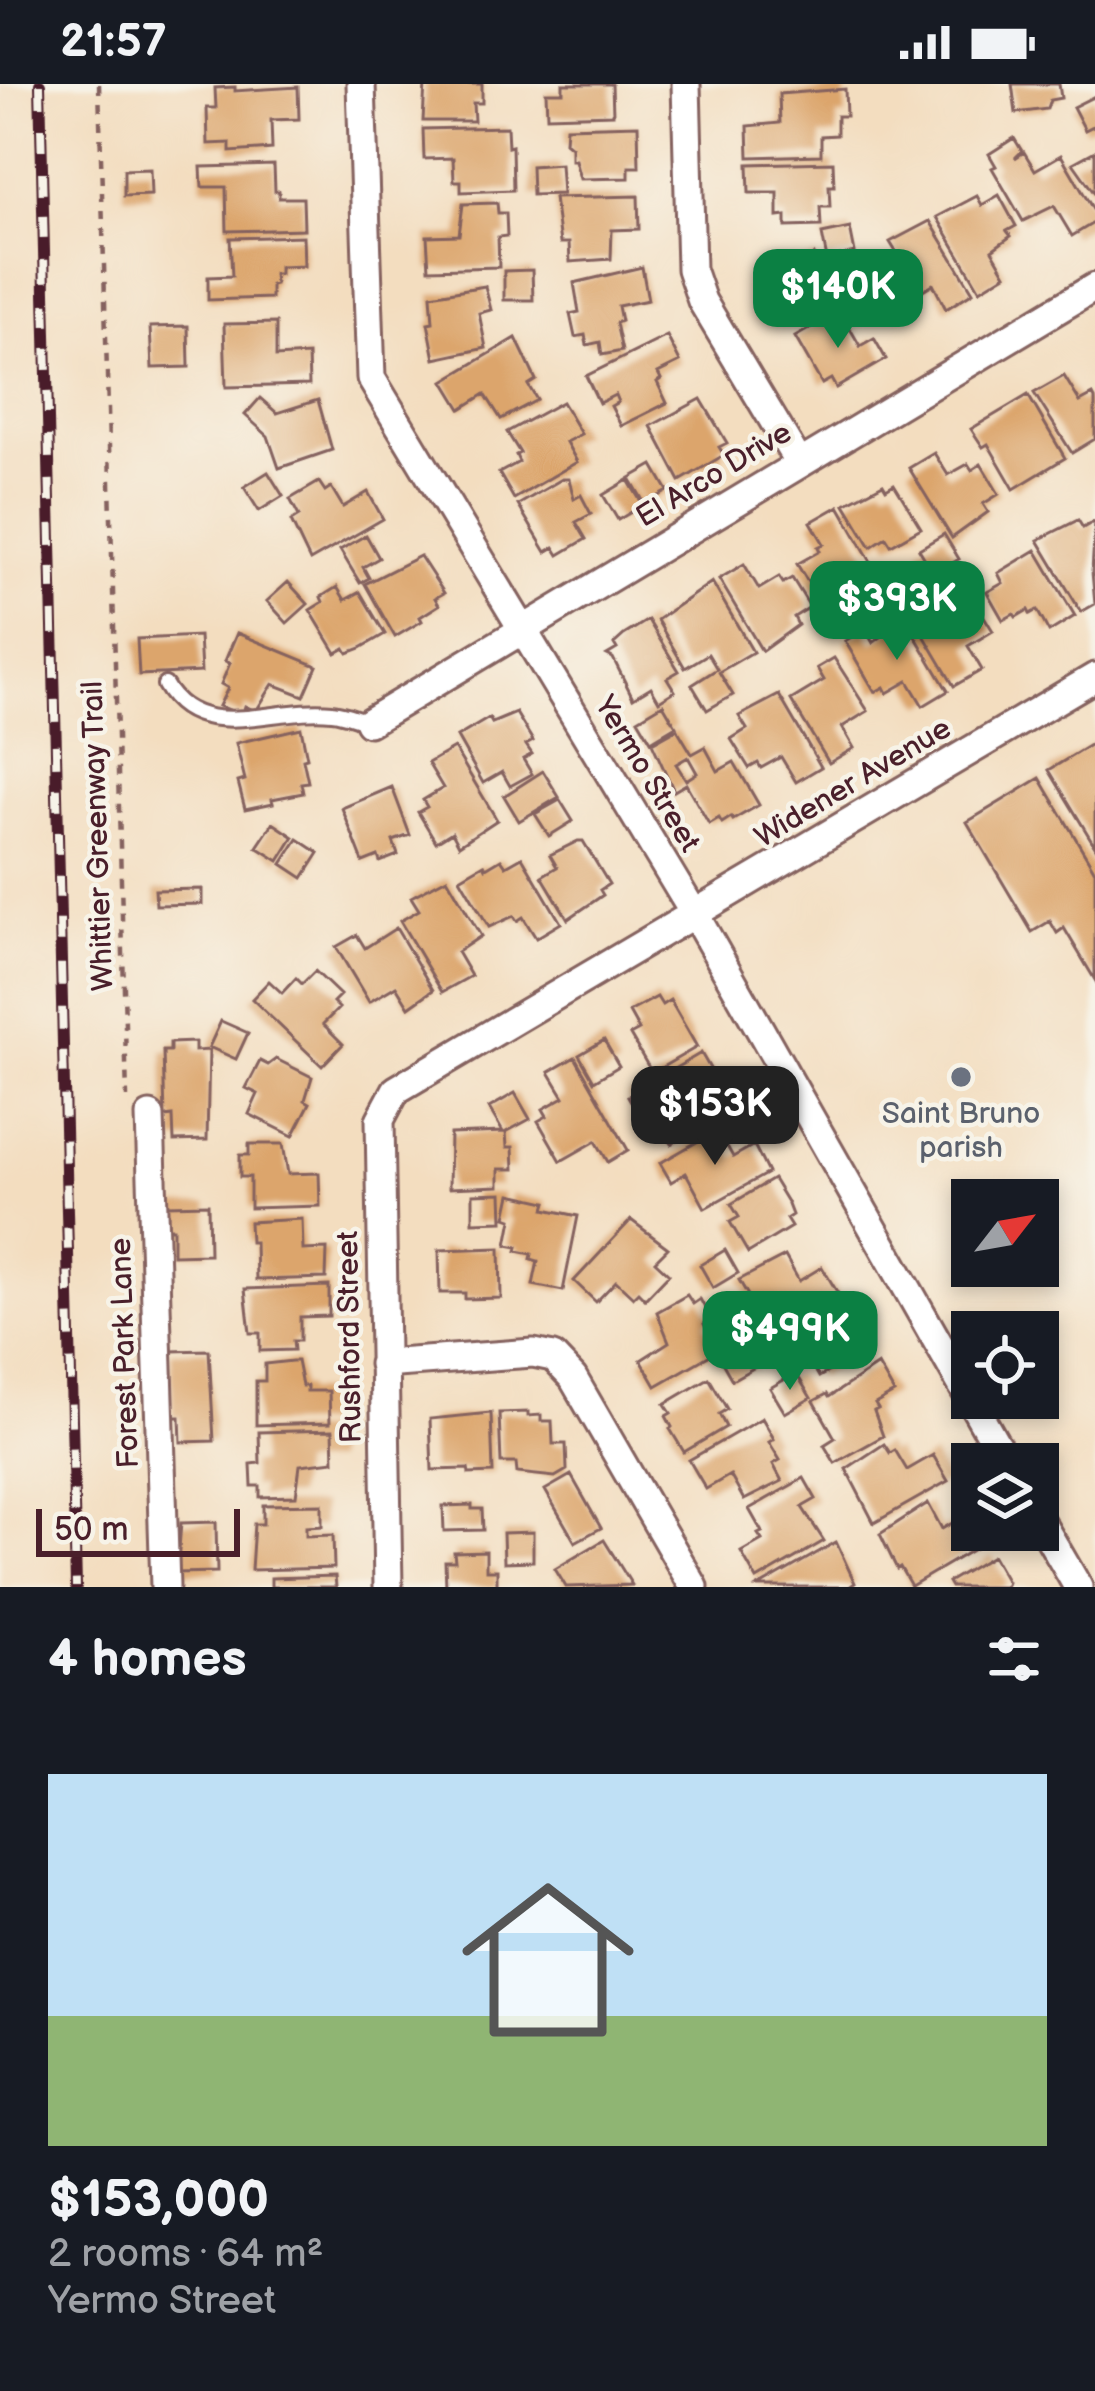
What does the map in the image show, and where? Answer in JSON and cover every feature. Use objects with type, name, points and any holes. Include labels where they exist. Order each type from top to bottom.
[{"type":"street","name":"Yermo Street","points":[[361,84],[371,378],[694,915],[995,1443]]},
{"type":"street","points":[[686,84],[691,269],[702,301],[799,463]]},
{"type":"street","name":"El Arco Drive","points":[[369,722],[1095,287]]},
{"type":"street","name":"Widener Avenue","points":[[396,1090],[1095,677]]},
{"type":"street","name":"Rushford Street","points":[[388,1587],[380,1120],[396,1090]]},
{"type":"street","name":"Forest Park Lane","points":[[138,1112],[165,1587]]},
{"type":"street","points":[[382,1364],[533,1353],[553,1358],[573,1378],[694,1587]]},
{"type":"street","points":[[1057,1551],[1078,1587]]},
{"type":"lane","points":[[165,685],[172,699],[193,716],[332,712],[369,722]]},
{"type":"path","name":"Whittier Greenway Trail","points":[[99,84],[138,1112]]},
{"type":"building","points":[[425,84],[482,84],[482,103],[473,103],[474,121],[423,121]]},
{"type":"building","points":[[563,84],[612,84],[613,114],[547,116],[546,92],[563,92]]},
{"type":"building","points":[[1012,84],[1059,84],[1061,98],[1050,100],[1047,109],[1016,113]]},
{"type":"building","points":[[235,87],[235,91],[298,87],[299,119],[271,120],[272,149],[230,152],[230,143],[208,144],[207,108],[216,108],[215,88]]},
{"type":"building","points":[[845,89],[846,116],[837,116],[837,135],[821,136],[821,155],[749,157],[748,126],[780,123],[779,94]]},
{"type":"building","points":[[1095,96],[1095,125],[1085,130],[1073,107]]},
{"type":"building","points":[[638,125],[639,167],[629,167],[629,178],[580,179],[571,147],[565,142],[566,127]]},
{"type":"building","points":[[507,127],[513,190],[461,192],[461,181],[454,181],[453,158],[424,159],[423,129]]},
{"type":"building","points":[[1014,138],[1022,151],[1015,158],[1024,152],[1035,170],[1061,155],[1095,213],[1095,222],[1072,236],[1054,206],[1023,221],[992,168],[996,166],[989,154]]},
{"type":"building","points":[[1095,151],[1095,194],[1073,163]]},
{"type":"building","points":[[833,162],[834,186],[829,186],[830,207],[820,207],[821,226],[786,227],[786,216],[778,217],[778,193],[749,193],[748,164]]},
{"type":"building","points":[[560,164],[562,194],[532,195],[531,166]]},
{"type":"building","points":[[274,165],[279,198],[303,198],[304,229],[227,231],[226,187],[202,187],[201,167]]},
{"type":"building","points":[[150,169],[151,195],[124,196],[124,170]]},
{"type":"building","points":[[999,195],[1016,226],[992,250],[1006,274],[980,290],[937,217],[977,196],[982,205]]},
{"type":"building","points":[[638,196],[639,229],[612,230],[611,259],[570,262],[569,243],[560,243],[554,198]]},
{"type":"building","points":[[497,203],[498,213],[506,213],[507,236],[498,237],[499,267],[429,269],[427,236],[459,235],[463,204]]},
{"type":"building","points":[[930,221],[973,292],[946,309],[933,284],[906,300],[882,265],[898,255],[890,242]]},
{"type":"building","points":[[850,228],[855,253],[827,259],[822,234]]},
{"type":"building","points":[[303,236],[304,266],[280,267],[280,274],[274,274],[271,298],[208,300],[208,277],[232,276],[230,238]]},
{"type":"building","points":[[814,255],[833,286],[825,290],[833,303],[795,326],[770,285]]},
{"type":"building","points":[[642,267],[648,300],[618,306],[622,351],[602,355],[600,342],[587,345],[585,335],[575,337],[570,314],[579,312],[574,283]]},
{"type":"building","points":[[532,270],[533,300],[504,300],[504,271]]},
{"type":"building","points":[[885,280],[900,305],[875,320],[860,295]]},
{"type":"building","points":[[485,286],[491,310],[479,313],[486,348],[435,359],[428,323],[433,322],[431,295]]},
{"type":"building","points":[[840,311],[860,346],[874,338],[886,359],[836,388],[831,379],[822,384],[795,337]]},
{"type":"building","points":[[276,323],[276,357],[308,355],[309,385],[226,387],[224,324]]},
{"type":"building","points":[[188,326],[189,367],[152,368],[150,327]]},
{"type":"building","points":[[667,336],[680,362],[658,373],[667,403],[621,426],[611,406],[618,402],[615,395],[599,403],[586,376]]},
{"type":"building","points":[[516,338],[536,380],[528,385],[537,400],[501,419],[485,394],[461,409],[444,381]]},
{"type":"building","points":[[1064,376],[1080,402],[1093,395],[1095,399],[1095,439],[1072,453],[1034,393]]},
{"type":"building","points":[[1028,395],[1065,458],[1014,489],[988,444],[983,447],[971,429]]},
{"type":"building","points":[[260,398],[277,413],[318,400],[332,450],[279,468],[268,436],[245,415]]},
{"type":"building","points":[[701,399],[727,443],[719,447],[724,455],[680,481],[651,426]]},
{"type":"building","points":[[562,402],[581,434],[566,442],[577,462],[514,499],[499,473],[519,462],[516,455],[520,453],[507,432]]},
{"type":"building","points":[[934,453],[948,475],[968,464],[972,470],[981,464],[999,494],[983,504],[988,512],[952,538],[909,468]]},
{"type":"building","points":[[653,465],[668,491],[645,504],[630,478]]},
{"type":"building","points":[[268,472],[283,496],[259,511],[244,487]]},
{"type":"building","points":[[569,479],[574,499],[581,495],[591,514],[576,522],[586,539],[559,555],[554,547],[546,552],[518,505]]},
{"type":"building","points":[[628,480],[643,505],[618,520],[603,495]]},
{"type":"building","points":[[319,482],[325,491],[331,487],[343,507],[368,492],[383,519],[310,561],[291,521],[299,516],[290,499]]},
{"type":"building","points":[[883,484],[886,489],[894,484],[921,528],[891,545],[886,537],[871,547],[845,504]]},
{"type":"building","points":[[839,506],[878,574],[839,595],[835,587],[817,597],[797,564],[824,544],[811,522]]},
{"type":"building","points":[[1078,520],[1083,528],[1095,521],[1095,604],[1081,612],[1038,540]]},
{"type":"building","points":[[944,534],[959,559],[934,574],[919,549]]},
{"type":"building","points":[[366,535],[379,558],[363,567],[369,578],[360,583],[340,550]]},
{"type":"building","points":[[1036,550],[1075,616],[1049,632],[1037,610],[1003,620],[987,592],[1003,583],[998,573]]},
{"type":"building","points":[[420,556],[444,593],[435,598],[439,605],[420,617],[422,621],[395,637],[365,584]]},
{"type":"building","points":[[744,564],[759,589],[779,577],[783,583],[792,578],[810,607],[794,617],[798,625],[762,651],[719,579]]},
{"type":"building","points":[[288,582],[308,604],[287,623],[267,601]]},
{"type":"building","points":[[712,582],[753,652],[719,672],[733,695],[707,710],[692,685],[717,669],[708,654],[685,668],[657,620]]},
{"type":"building","points":[[337,587],[345,600],[360,592],[385,634],[361,648],[336,653],[310,610]]},
{"type":"building","points":[[953,595],[958,603],[971,595],[993,631],[968,646],[982,670],[954,686],[912,615]]},
{"type":"building","points":[[905,619],[948,691],[923,706],[908,681],[887,693],[884,687],[875,692],[845,641],[865,629],[873,643]]},
{"type":"building","points":[[648,620],[679,671],[667,678],[675,691],[659,701],[651,687],[633,698],[607,655],[617,649],[614,644],[624,635]]},
{"type":"building","points":[[237,633],[317,666],[304,696],[273,684],[256,711],[245,706],[242,715],[219,706],[228,688],[221,684],[230,663],[225,661]]},
{"type":"building","points":[[199,636],[201,672],[139,675],[137,639]]},
{"type":"building","points":[[834,658],[868,711],[842,727],[854,748],[829,763],[791,700],[824,680],[817,668]]},
{"type":"building","points":[[779,695],[821,767],[796,782],[781,757],[761,768],[758,763],[749,768],[731,739],[747,729],[739,716]]},
{"type":"building","points":[[663,704],[676,726],[651,741],[638,719]]},
{"type":"building","points":[[516,713],[533,741],[526,745],[532,754],[523,759],[532,774],[510,786],[502,772],[483,783],[457,737],[489,718],[492,723]]},
{"type":"building","points":[[301,728],[308,782],[301,783],[303,793],[245,809],[238,782],[245,780],[236,743]]},
{"type":"building","points":[[677,729],[692,754],[705,747],[718,771],[734,762],[759,805],[733,820],[722,823],[719,818],[709,824],[686,784],[674,791],[652,743]],"holes":[[[688,757],[697,773],[686,780],[676,764]]]},
{"type":"building","points":[[1095,742],[1095,846],[1049,770]]},
{"type":"building","points":[[454,748],[497,820],[459,845],[452,832],[436,842],[418,812],[427,807],[423,800],[443,788],[428,763]]},
{"type":"building","points":[[543,771],[559,797],[519,821],[504,796]]},
{"type":"building","points":[[1040,778],[1095,871],[1095,980],[1064,928],[1057,933],[1050,921],[1032,932],[967,822]]},
{"type":"building","points":[[392,787],[410,835],[393,841],[398,855],[363,862],[342,808]]},
{"type":"building","points":[[560,800],[573,821],[549,836],[535,814]]},
{"type":"building","points":[[273,823],[294,837],[279,861],[257,847]]},
{"type":"building","points":[[298,839],[319,853],[303,878],[282,864]]},
{"type":"building","points":[[583,841],[609,884],[600,890],[603,895],[568,919],[542,876],[557,867],[550,855]]},
{"type":"building","points":[[522,857],[561,923],[536,938],[523,917],[489,927],[460,878],[484,864],[486,868],[501,859],[506,866]]},
{"type":"building","points":[[447,878],[481,936],[457,952],[471,976],[442,992],[400,921],[419,910],[411,897]]},
{"type":"building","points":[[202,889],[202,904],[156,905],[155,890]]},
{"type":"building","points":[[396,928],[433,990],[409,1007],[396,986],[369,1002],[336,947],[357,935],[365,948]]},
{"type":"building","points":[[315,971],[340,995],[333,1002],[339,1008],[323,1024],[343,1044],[322,1066],[252,999],[269,981],[282,993],[296,978],[302,984]]},
{"type":"building","points":[[657,997],[662,1005],[670,1000],[697,1047],[652,1073],[630,1035],[639,1030],[629,1012]]},
{"type":"building","points":[[221,1021],[248,1033],[236,1059],[209,1047]]},
{"type":"building","points":[[604,1040],[619,1066],[594,1081],[579,1055]]},
{"type":"building","points":[[195,1042],[195,1051],[209,1050],[207,1140],[174,1141],[173,1116],[165,1117],[163,1051],[170,1051],[170,1043]]},
{"type":"building","points":[[701,1053],[716,1079],[690,1094],[702,1114],[696,1118],[701,1127],[671,1144],[662,1128],[655,1132],[644,1115],[640,1117],[628,1096]]},
{"type":"building","points":[[575,1057],[628,1150],[608,1162],[596,1141],[561,1161],[538,1121],[547,1116],[543,1109],[564,1097],[549,1072]]},
{"type":"building","points":[[276,1059],[312,1077],[305,1100],[310,1103],[293,1136],[249,1114],[258,1094],[246,1088],[260,1061],[268,1065]]},
{"type":"building","points":[[515,1093],[530,1119],[506,1132],[507,1147],[513,1147],[514,1169],[499,1169],[499,1186],[449,1188],[450,1134],[503,1132],[489,1108]]},
{"type":"building","points":[[718,1130],[733,1157],[754,1145],[768,1173],[705,1208],[686,1173],[671,1182],[660,1163]]},
{"type":"building","points":[[249,1144],[283,1144],[288,1174],[319,1173],[320,1206],[250,1208],[250,1177],[240,1177],[240,1155],[249,1155]]},
{"type":"building","points":[[773,1179],[792,1215],[786,1219],[791,1227],[748,1253],[730,1222],[739,1217],[731,1204]]},
{"type":"building","points":[[502,1193],[503,1221],[473,1222],[473,1194]]},
{"type":"building","points":[[511,1194],[547,1202],[545,1209],[578,1216],[563,1291],[533,1285],[538,1261],[507,1245]]},
{"type":"building","points":[[208,1204],[209,1254],[173,1255],[173,1228],[167,1228],[166,1205]]},
{"type":"building","points":[[302,1219],[303,1250],[327,1249],[326,1278],[256,1280],[249,1222]]},
{"type":"building","points":[[631,1220],[668,1248],[655,1261],[669,1274],[645,1299],[638,1292],[633,1297],[616,1281],[596,1302],[574,1281]]},
{"type":"building","points":[[500,1248],[501,1298],[465,1299],[465,1293],[440,1293],[439,1250]]},
{"type":"building","points":[[725,1250],[738,1273],[713,1288],[700,1265]]},
{"type":"building","points":[[785,1256],[799,1281],[822,1267],[839,1295],[749,1347],[737,1327],[759,1314],[739,1280]]},
{"type":"building","points":[[329,1286],[329,1316],[300,1317],[300,1341],[293,1341],[294,1350],[260,1351],[260,1333],[250,1333],[245,1289]]},
{"type":"building","points":[[687,1295],[693,1304],[700,1299],[711,1319],[704,1324],[719,1350],[656,1386],[641,1360],[669,1342],[657,1312]]},
{"type":"building","points":[[844,1302],[859,1327],[855,1329],[863,1352],[819,1377],[802,1347],[810,1342],[801,1327]]},
{"type":"building","points":[[744,1343],[757,1366],[732,1380],[719,1357]]},
{"type":"building","points":[[209,1350],[214,1441],[181,1442],[180,1417],[173,1417],[171,1351]]},
{"type":"building","points":[[297,1361],[307,1391],[329,1391],[330,1423],[256,1425],[256,1381],[265,1381],[265,1364]]},
{"type":"building","points":[[878,1365],[894,1393],[875,1404],[883,1436],[835,1463],[824,1445],[835,1438],[814,1401],[829,1397]]},
{"type":"building","points":[[796,1373],[811,1398],[785,1413],[770,1388]]},
{"type":"building","points":[[709,1378],[727,1409],[719,1414],[726,1427],[684,1452],[670,1429],[666,1416],[671,1413],[665,1404]]},
{"type":"building","points":[[528,1412],[528,1416],[541,1415],[541,1421],[552,1421],[553,1444],[566,1444],[567,1470],[555,1477],[517,1473],[516,1463],[501,1463],[499,1413]]},
{"type":"building","points":[[491,1413],[493,1473],[432,1470],[430,1419]]},
{"type":"building","points":[[762,1418],[774,1439],[769,1442],[780,1460],[773,1464],[782,1481],[744,1500],[730,1475],[706,1489],[689,1460]]},
{"type":"building","points":[[333,1430],[334,1461],[300,1465],[296,1496],[260,1497],[260,1486],[252,1486],[251,1464],[260,1463],[259,1432]]},
{"type":"building","points":[[884,1444],[890,1453],[895,1450],[907,1470],[933,1455],[948,1481],[874,1523],[846,1469]]},
{"type":"building","points":[[571,1475],[601,1528],[575,1542],[545,1490]]},
{"type":"building","points":[[804,1478],[816,1499],[802,1507],[824,1541],[757,1580],[741,1552],[762,1540],[749,1509]]},
{"type":"building","points":[[928,1503],[942,1529],[951,1524],[951,1551],[970,1551],[911,1586],[880,1534]]},
{"type":"building","points":[[322,1504],[322,1526],[306,1527],[306,1536],[333,1535],[334,1568],[251,1570],[254,1524],[263,1524],[263,1505]]},
{"type":"building","points":[[472,1505],[472,1509],[482,1509],[483,1530],[444,1531],[443,1506]]},
{"type":"building","points":[[216,1522],[217,1572],[175,1573],[174,1549],[179,1549],[181,1523]]},
{"type":"building","points":[[533,1532],[533,1561],[504,1562],[503,1533]]},
{"type":"building","points":[[604,1540],[632,1585],[566,1587],[555,1569]]},
{"type":"building","points":[[836,1542],[855,1583],[849,1587],[758,1587]]},
{"type":"building","points":[[486,1551],[486,1570],[497,1570],[497,1587],[446,1587],[445,1561],[455,1561],[454,1552]]},
{"type":"building","points":[[992,1556],[1007,1582],[1005,1587],[951,1587],[948,1582]]},
{"type":"building","points":[[335,1576],[336,1587],[271,1587],[271,1578]]},
{"type":"railway","points":[[40,84],[76,1587]]},
{"type":"place","name":"Saint Bruno parish","points":[[961,1077]]}]
